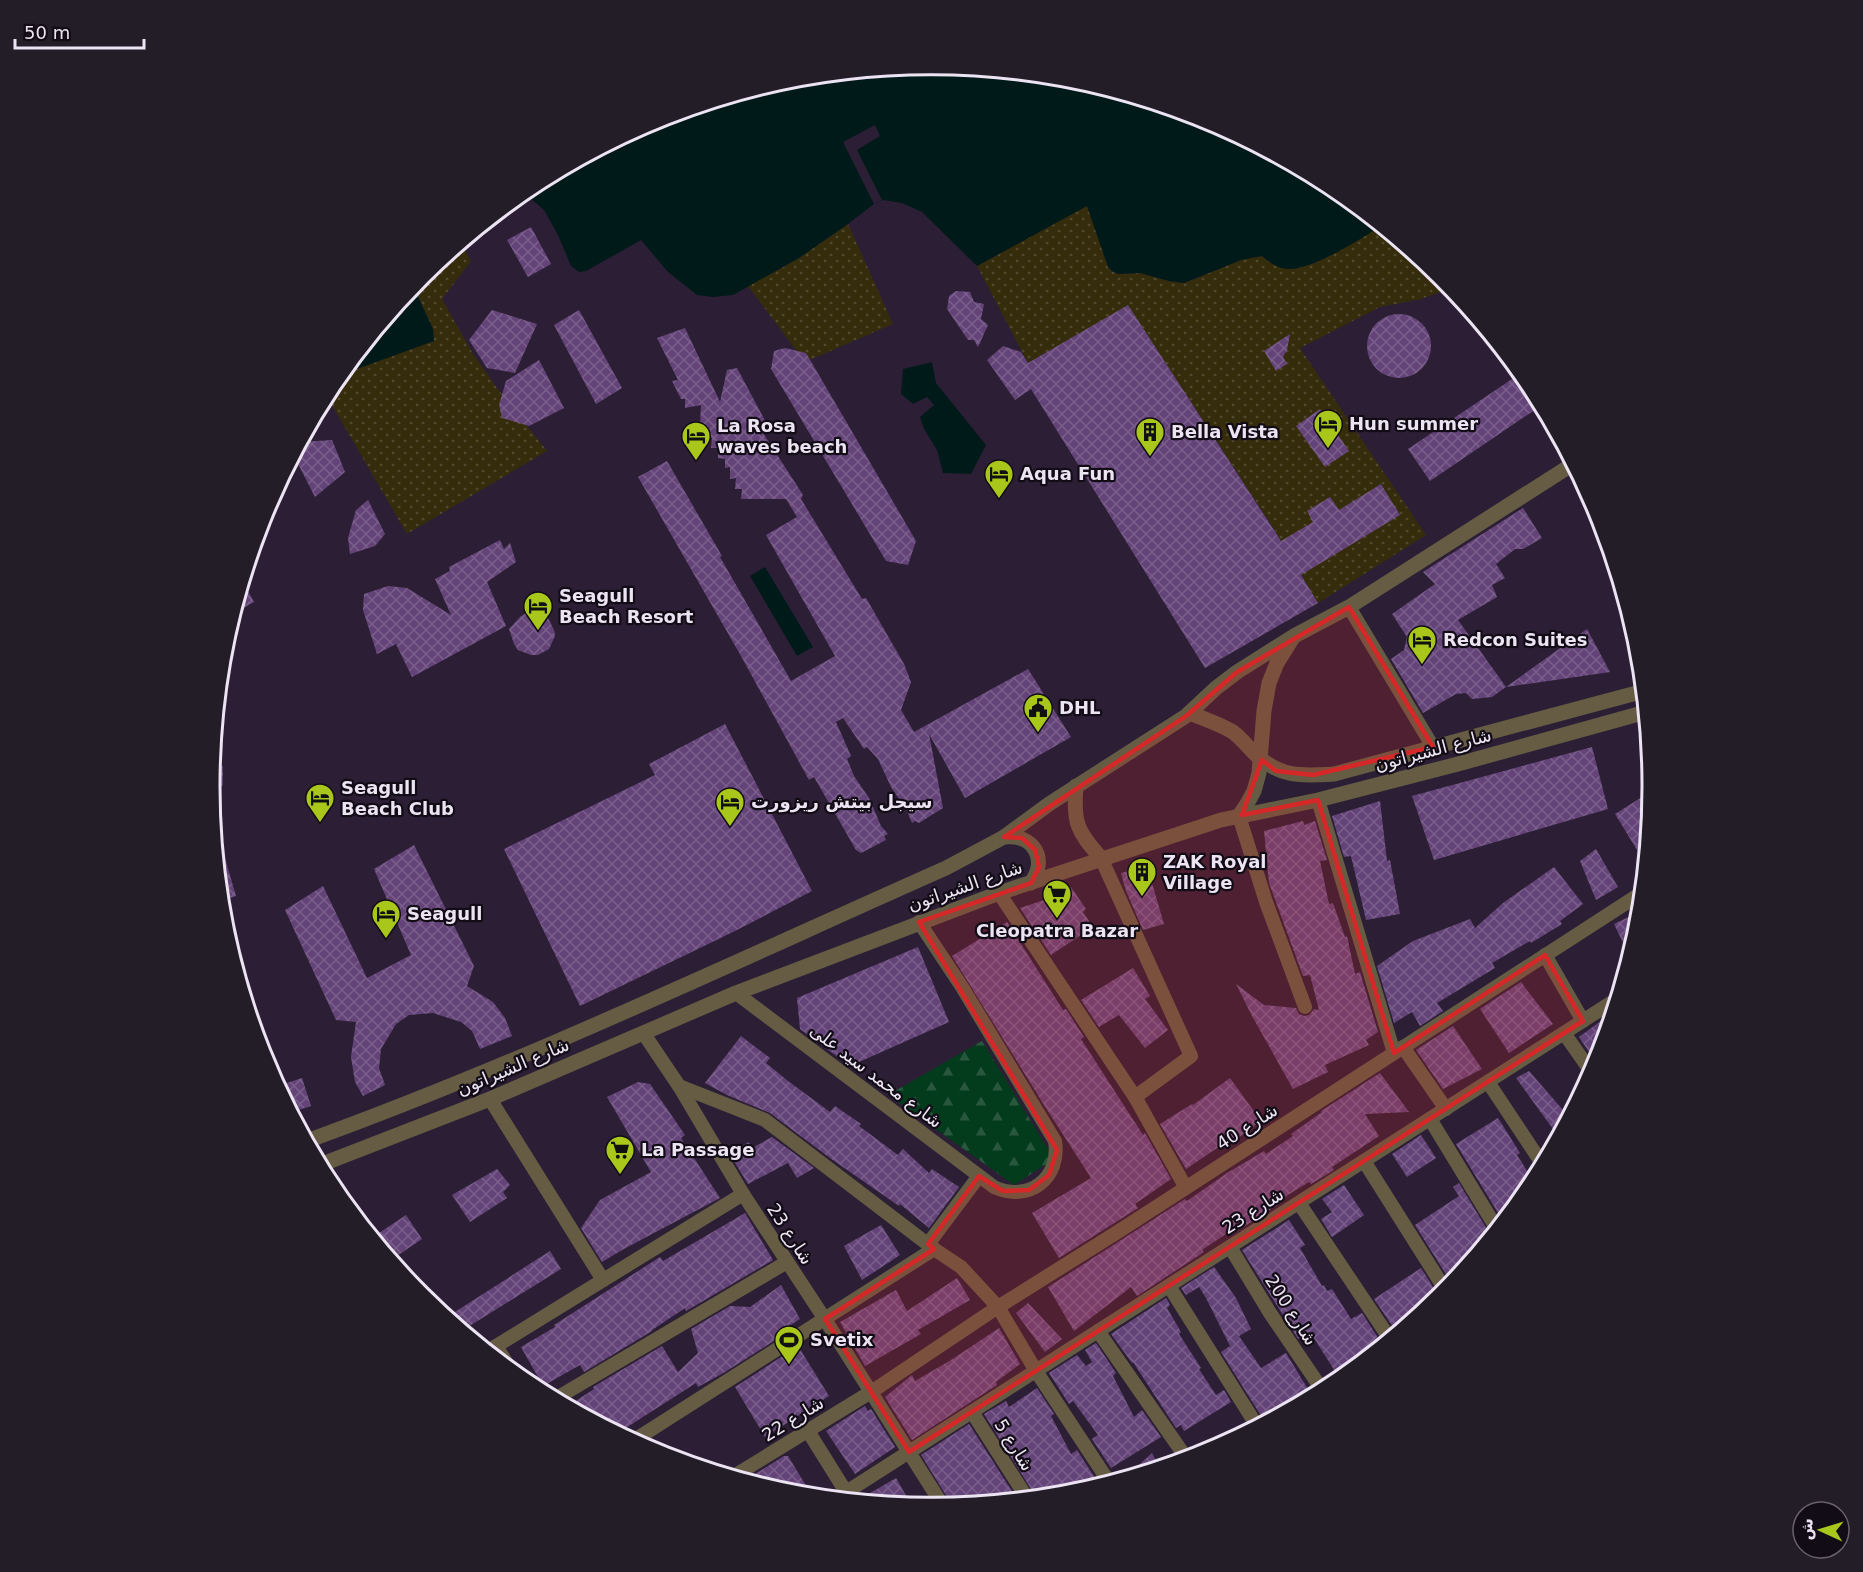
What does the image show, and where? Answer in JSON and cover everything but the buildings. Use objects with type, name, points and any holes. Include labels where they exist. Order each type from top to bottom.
[{"type":"street","name":"شارع الشيراتون","points":[[315,1138],[386,1112],[657,997],[946,868],[1004,837],[1076,786],[1190,713],[1237,672],[1294,636],[1349,607],[1567,468]]},
{"type":"street","points":[[1349,607],[1433,747]]},
{"type":"street","points":[[1294,636],[1277,663],[1269,683],[1264,711],[1259,773],[1254,791],[1239,816],[1266,902],[1305,1007]]},
{"type":"street","name":"شارع الشيراتون","points":[[1190,713],[1233,732],[1276,771],[1294,775],[1313,775],[1334,774],[1636,693]]},
{"type":"street","name":"شارع الشيراتون","points":[[328,1162],[490,1099],[736,993],[919,922],[1101,858],[1239,816],[1318,800],[1638,714]]},
{"type":"street","points":[[1076,786],[1076,817],[1079,830],[1101,858],[1191,1056],[1135,1097]]},
{"type":"street","points":[[1318,800],[1399,1050],[1446,1109]]},
{"type":"street","points":[[1004,837],[1022,838],[1035,850],[1039,867],[1031,883]]},
{"type":"street","points":[[999,893],[1135,1097],[1186,1188]]},
{"type":"street","name":"شارع 40","points":[[871,1392],[998,1307],[1633,898]]},
{"type":"street","name":"شارع محمد سيد على","points":[[736,993],[994,1187],[1020,1192],[1036,1187],[1049,1175],[1053,1167],[1056,1158],[1055,1141],[962,987],[919,922]]},
{"type":"street","points":[[1545,955],[1583,1021]]},
{"type":"street","name":"شارع 23","points":[[852,1492],[909,1452],[1608,1005]]},
{"type":"street","points":[[1564,1033],[1585,1064]]},
{"type":"street","name":"شارع 23","points":[[644,1034],[679,1086],[786,1262],[937,1497]]},
{"type":"street","points":[[1488,1082],[1538,1157]]},
{"type":"street","points":[[679,1086],[765,1120],[931,1247],[961,1267],[998,1307],[1036,1371],[1105,1475]]},
{"type":"street","points":[[490,1099],[603,1280]]},
{"type":"street","points":[[1430,1119],[1493,1223]]},
{"type":"street","points":[[1364,1161],[1440,1282]]},
{"type":"street","points":[[642,1435],[825,1320],[931,1247],[979,1176]]},
{"type":"street","points":[[495,1346],[743,1194]]},
{"type":"street","points":[[1299,1203],[1385,1333]]},
{"type":"street","name":"شارع 200","points":[[1230,1247],[1270,1313],[1318,1383]]},
{"type":"street","points":[[563,1394],[786,1262]]},
{"type":"street","points":[[1169,1286],[1253,1420]]},
{"type":"street","points":[[1098,1331],[1182,1451]]},
{"type":"street","name":"شارع 22","points":[[742,1471],[871,1392]]},
{"type":"street","name":"شارع 5","points":[[972,1412],[1023,1491]]},
{"type":"street","points":[[808,1431],[842,1491]]},
{"type":"highlighted area","points":[[1349,607],[1433,747],[1313,775],[1276,771],[1262,760],[1242,815],[1318,800],[1394,1053],[1545,955],[1583,1021],[909,1452],[825,1319],[934,1249],[928,1244],[979,1176],[1003,1191],[1029,1190],[1049,1175],[1057,1150],[919,922],[1031,883],[1039,867],[1035,850],[1022,838],[1004,837],[1186,716],[1237,672]]},
{"type":"green space","points":[[982,1041],[1054,1159],[1014,1185],[888,1095]]},
{"type":"sand","points":[[1087,205],[1108,267],[1112,271],[1118,274],[1140,273],[1184,283],[1241,260],[1262,256],[1272,264],[1313,264],[1374,230],[1400,251],[1442,292],[1421,299],[1380,307],[1300,348],[1426,535],[1318,603],[1272,526],[1128,306],[1028,363],[977,266]]},
{"type":"sand","points":[[848,224],[893,324],[805,362],[748,286],[799,258]]},
{"type":"sand","points":[[465,250],[471,261],[442,299],[473,354],[547,451],[407,534],[332,405],[356,368],[433,329],[417,295]]},
{"type":"shaded area","points":[[932,75],[1024,81],[1116,99],[1160,113],[1204,129],[1287,170],[1327,195],[1374,230],[1309,265],[1287,269],[1273,264],[1262,256],[1241,260],[1184,283],[1140,273],[1118,274],[1112,271],[1108,267],[1087,206],[977,266],[922,212],[902,203],[883,200],[874,204],[799,258],[733,295],[713,297],[697,295],[668,272],[641,240],[586,271],[579,272],[571,266],[544,210],[531,199],[576,170],[659,129],[703,113],[747,99],[839,81]]},
{"type":"shaded area","points":[[417,295],[433,329],[434,341],[355,370]]},
{"type":"shaded area","points":[[932,362],[936,383],[986,445],[971,474],[943,473],[937,450],[924,429],[920,417],[934,405],[927,397],[913,404],[901,394],[903,369]]},
{"type":"shaded area","points":[[765,567],[813,647],[797,656],[750,576]]},
{"type":"pier","points":[[875,125],[880,136],[857,150],[882,200],[874,204],[843,142]]},
{"type":"place","name":"Hun summer","points":[[1328,450]]},
{"type":"place","name":"Bella Vista","points":[[1150,458]]},
{"type":"place","name":"La Rosa waves beach","points":[[696,462]]},
{"type":"place","name":"Aqua Fun","points":[[999,500]]},
{"type":"place","name":"Seagull Beach Resort","points":[[538,632]]},
{"type":"place","name":"Redcon Suites","points":[[1422,666]]},
{"type":"place","name":"DHL","points":[[1038,734]]},
{"type":"place","name":"Seagull Beach Club","points":[[320,824]]},
{"type":"place","name":"سيجل بيتش ريزورت","points":[[730,828]]},
{"type":"place","name":"ZAK Royal Village","points":[[1142,898]]},
{"type":"place","name":"Cleopatra Bazar","points":[[1057,920]]},
{"type":"place","name":"Seagull","points":[[386,940]]},
{"type":"place","name":"La Passage","points":[[620,1176]]},
{"type":"place","name":"Svetix","points":[[789,1366]]}]
